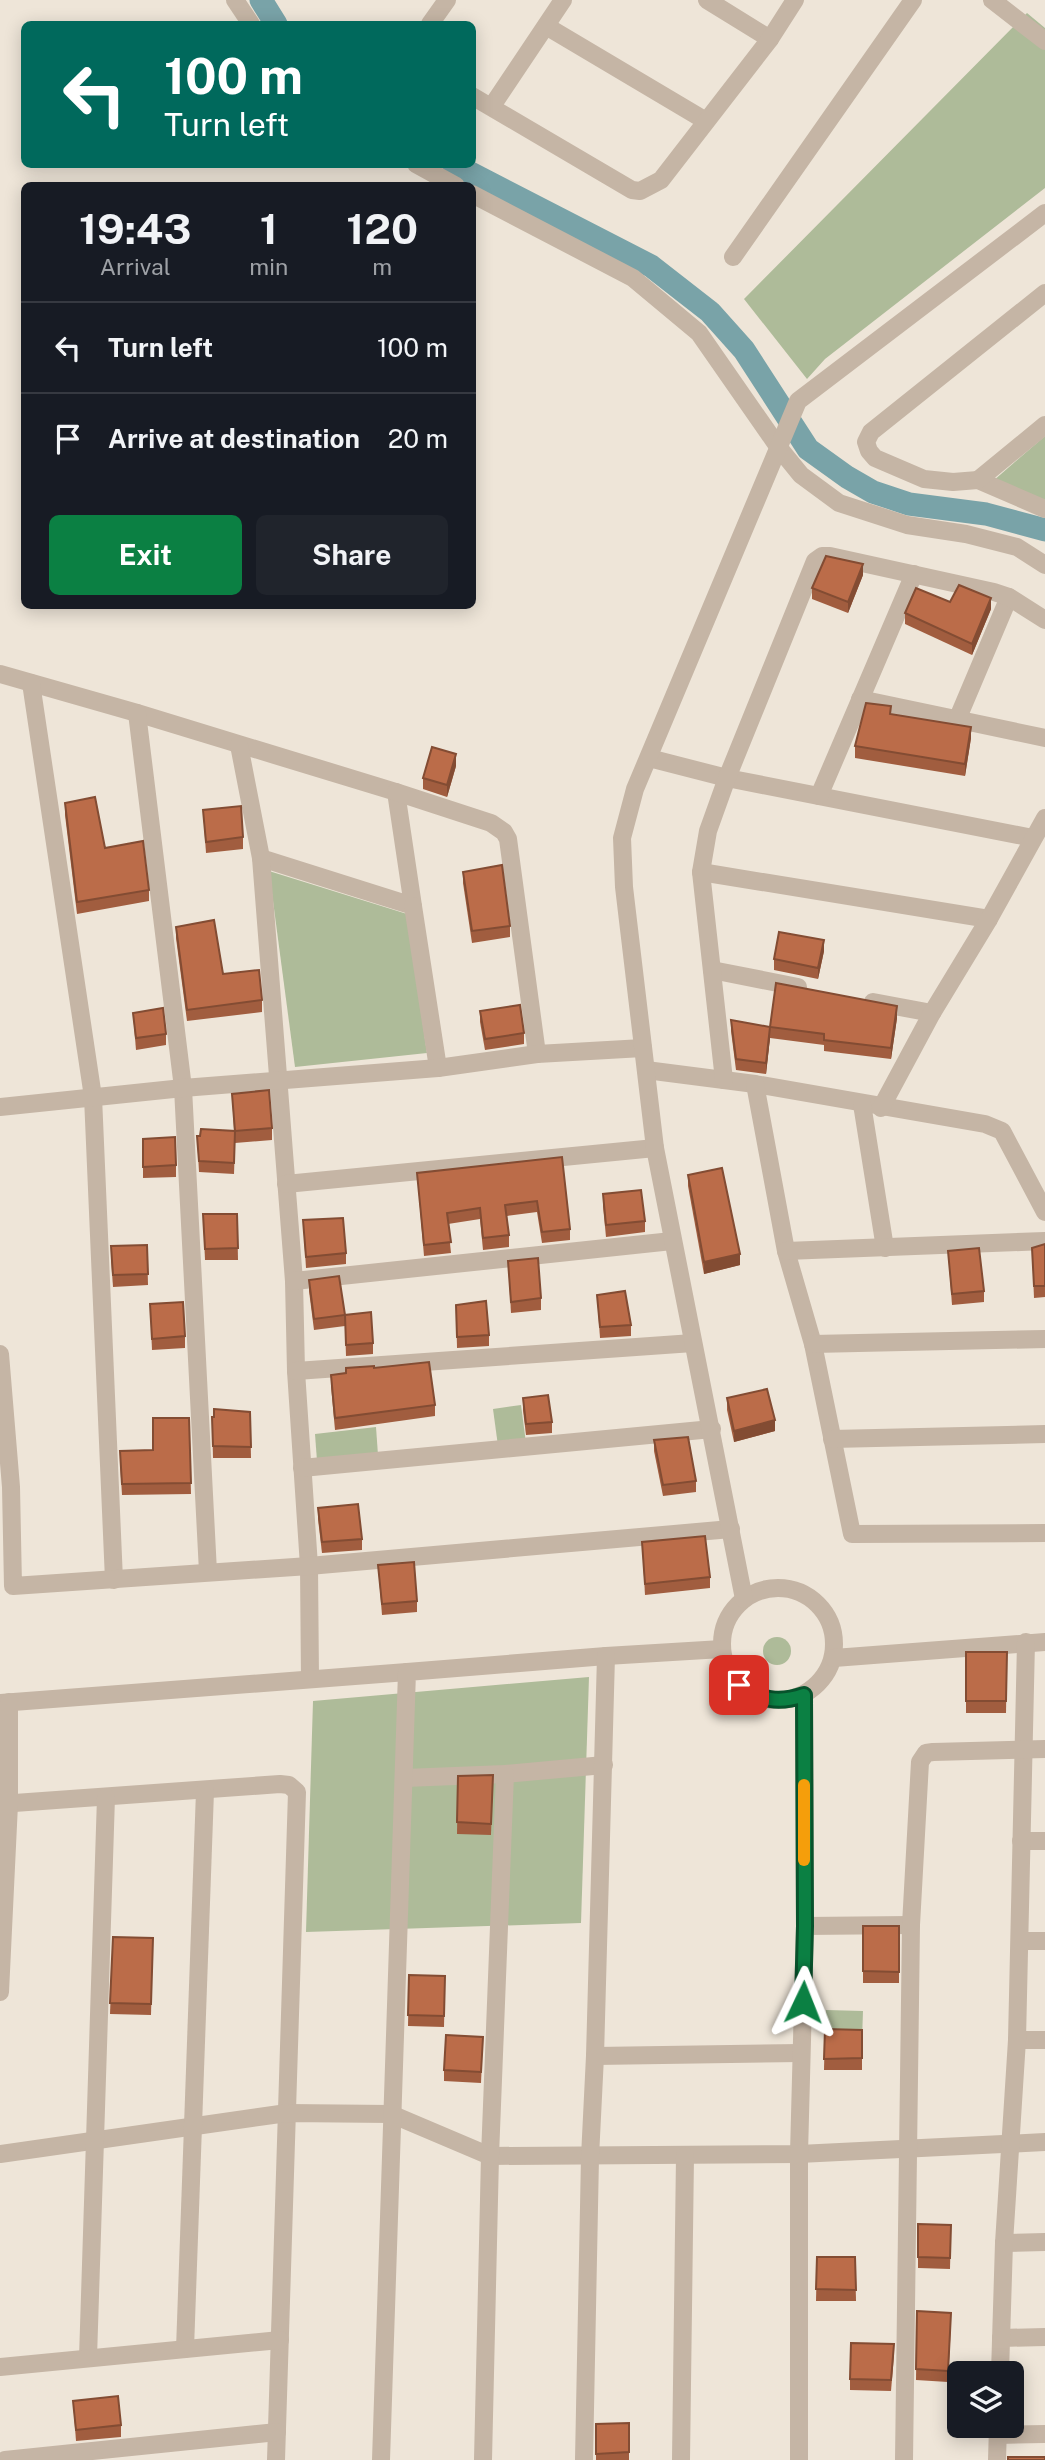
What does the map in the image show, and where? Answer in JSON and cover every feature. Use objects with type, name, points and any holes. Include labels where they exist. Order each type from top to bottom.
[{"type":"street","points":[[235,0],[249,21]]},
{"type":"street","points":[[432,21],[447,0]]},
{"type":"street","points":[[492,106],[562,0]]},
{"type":"street","points":[[707,0],[770,39]]},
{"type":"street","points":[[476,98],[632,190],[640,191],[662,180],[770,39],[795,0]]},
{"type":"street","points":[[733,257],[913,0]]},
{"type":"street","points":[[992,0],[1045,41]]},
{"type":"street","points":[[546,26],[706,121]]},
{"type":"street","points":[[423,168],[449,182]]},
{"type":"street","points":[[476,196],[633,278],[699,333],[801,475],[839,503],[907,525],[966,534],[1017,547],[1045,565]]},
{"type":"street","points":[[744,1598],[655,1147],[624,887],[622,838],[635,789],[798,401],[1045,213]]},
{"type":"street","points":[[1045,293],[870,432],[866,442],[875,458],[924,479],[953,482],[978,480],[1045,509]]},
{"type":"street","points":[[978,480],[1045,425]]},
{"type":"street","points":[[724,1080],[701,872],[708,831],[815,561],[822,556],[830,556],[1009,597],[1045,620]]},
{"type":"street","points":[[819,796],[914,574]]},
{"type":"street","points":[[957,720],[1009,597]]},
{"type":"street","points":[[0,674],[396,792],[491,823],[504,832],[508,839],[537,1054]]},
{"type":"street","points":[[31,683],[93,1097],[114,1580]]},
{"type":"street","points":[[860,699],[1045,738]]},
{"type":"street","points":[[137,713],[183,1088],[208,1572]]},
{"type":"street","points":[[239,745],[261,858],[294,1281],[296,1371],[309,1566],[310,1679]]},
{"type":"street","points":[[649,758],[727,778],[1033,838]]},
{"type":"street","points":[[396,792],[438,1068]]},
{"type":"street","points":[[881,1108],[932,1013],[989,919],[1045,818]]},
{"type":"street","points":[[261,858],[413,906]]},
{"type":"street","points":[[701,872],[989,919]]},
{"type":"street","points":[[712,970],[822,992]]},
{"type":"street","points":[[849,997],[932,1013]]},
{"type":"street","points":[[0,1107],[183,1088],[438,1068],[537,1054],[643,1048]]},
{"type":"street","points":[[646,1070],[755,1084],[985,1124],[1002,1131],[1045,1212]]},
{"type":"street","points":[[755,1084],[786,1251],[813,1344],[852,1534],[1045,1533]]},
{"type":"street","points":[[862,1104],[885,1248]]},
{"type":"street","points":[[286,1184],[655,1147]]},
{"type":"street","points":[[294,1281],[672,1241]]},
{"type":"street","points":[[786,1251],[1045,1241]]},
{"type":"street","points":[[813,1344],[1045,1339]]},
{"type":"street","points":[[296,1371],[693,1343]]},
{"type":"street","points":[[0,1354],[6,1487],[6,1586],[309,1566],[731,1529]]},
{"type":"street","points":[[302,1468],[712,1429]]},
{"type":"street","points":[[832,1439],[1045,1434]]},
{"type":"street","points":[[782,1587],[798,1591],[815,1601],[827,1614],[834,1632],[834,1658],[820,1684],[804,1695],[789,1700],[770,1701],[755,1696],[739,1685],[727,1669],[722,1649],[726,1622],[744,1598],[762,1589],[782,1587]]},
{"type":"street","points":[[1000,2361],[1004,2243],[1017,2040],[1026,1642]]},
{"type":"street","points":[[834,1658],[1045,1642]]},
{"type":"street","points":[[0,1992],[5,1703],[722,1649]]},
{"type":"street","points":[[584,2460],[590,2157],[606,1656]]},
{"type":"street","points":[[381,2460],[407,1672]]},
{"type":"street","points":[[799,2460],[799,2154],[805,1926],[804,1695]]},
{"type":"street","points":[[904,2460],[911,1925],[922,1757],[933,1752],[1045,1749]]},
{"type":"street","points":[[405,1777],[505,1774],[604,1765]]},
{"type":"street","points":[[483,2460],[490,2156],[505,1774]]},
{"type":"street","points":[[4,1804],[280,1784],[289,1785],[297,1792],[276,2460]]},
{"type":"street","points":[[185,2349],[205,1791]]},
{"type":"street","points":[[88,2358],[106,1797]]},
{"type":"street","points":[[1021,1841],[1045,1841]]},
{"type":"street","points":[[805,1926],[911,1925]]},
{"type":"street","points":[[1020,1941],[1045,1941]]},
{"type":"street","points":[[1017,2040],[1045,2040]]},
{"type":"street","points":[[595,2056],[801,2053]]},
{"type":"street","points":[[0,2154],[287,2113],[391,2114],[490,2156],[799,2154],[1045,2141]]},
{"type":"street","points":[[681,2460],[685,2156]]},
{"type":"street","points":[[1004,2243],[1045,2242]]},
{"type":"street","points":[[1001,2338],[1045,2337]]},
{"type":"street","points":[[0,2367],[280,2340]]},
{"type":"street","points":[[5,2460],[277,2432]]},
{"type":"street","points":[[1024,2432],[1045,2434]]},
{"type":"street","points":[[996,2460],[997,2438]]},
{"type":"green space","points":[[1027,13],[1045,28],[1045,188],[825,359],[807,379],[744,299]]},
{"type":"green space","points":[[1045,436],[1045,500],[993,481]]},
{"type":"green space","points":[[269,871],[407,914],[427,1053],[295,1067]]},
{"type":"green space","points":[[521,1405],[526,1443],[498,1446],[493,1409]]},
{"type":"green space","points":[[376,1427],[378,1455],[317,1461],[315,1434]]},
{"type":"green space","points":[[777,1637],[787,1641],[791,1651],[787,1661],[777,1665],[767,1661],[763,1651],[767,1641]]},
{"type":"green space","points":[[589,1677],[581,1923],[306,1932],[313,1701]]},
{"type":"green space","points":[[826,2010],[863,2011],[862,2040],[825,2039]]},
{"type":"building","points":[[826,556],[863,564],[848,602],[812,588]]},
{"type":"building","points":[[959,585],[991,598],[972,644],[905,613],[916,588],[950,602]]},
{"type":"building","points":[[866,703],[891,706],[890,714],[971,727],[965,764],[855,746]]},
{"type":"building","points":[[432,747],[456,754],[447,785],[423,778]]},
{"type":"building","points":[[95,797],[105,848],[143,841],[149,890],[77,902],[65,803]]},
{"type":"building","points":[[241,806],[243,837],[206,842],[203,810]]},
{"type":"building","points":[[502,865],[510,926],[472,931],[463,872]]},
{"type":"building","points":[[214,920],[223,974],[259,970],[262,1000],[187,1010],[176,927]]},
{"type":"building","points":[[779,932],[824,940],[818,968],[774,959]]},
{"type":"building","points":[[776,983],[897,1006],[891,1048],[824,1040],[824,1034],[770,1027]]},
{"type":"building","points":[[520,1005],[524,1033],[485,1039],[480,1011]]},
{"type":"building","points":[[163,1008],[166,1034],[136,1038],[133,1013]]},
{"type":"building","points":[[731,1020],[770,1027],[766,1063],[736,1059]]},
{"type":"building","points":[[269,1090],[272,1128],[235,1131],[232,1094]]},
{"type":"building","points":[[201,1129],[235,1131],[234,1163],[199,1161],[197,1136],[200,1136]]},
{"type":"building","points":[[175,1137],[176,1165],[143,1167],[143,1139]]},
{"type":"building","points":[[562,1157],[570,1229],[542,1232],[537,1201],[505,1205],[509,1235],[483,1238],[480,1208],[447,1213],[451,1242],[424,1245],[417,1173]]},
{"type":"building","points":[[722,1168],[740,1254],[704,1262],[688,1175]]},
{"type":"building","points":[[641,1190],[645,1221],[606,1225],[603,1194]]},
{"type":"building","points":[[203,1214],[237,1214],[238,1248],[205,1249]]},
{"type":"building","points":[[343,1218],[346,1253],[306,1257],[303,1220]]},
{"type":"building","points":[[1045,1244],[1045,1286],[1034,1286],[1032,1248]]},
{"type":"building","points":[[147,1245],[148,1274],[113,1275],[111,1246]]},
{"type":"building","points":[[979,1248],[984,1291],[952,1294],[948,1251]]},
{"type":"building","points":[[538,1258],[541,1298],[511,1302],[508,1261]]},
{"type":"building","points":[[339,1276],[345,1315],[314,1319],[309,1280]]},
{"type":"building","points":[[625,1291],[631,1325],[600,1327],[597,1295]]},
{"type":"building","points":[[486,1301],[489,1335],[457,1337],[456,1305]]},
{"type":"building","points":[[183,1302],[185,1336],[152,1339],[150,1304]]},
{"type":"building","points":[[371,1312],[373,1343],[346,1345],[345,1315]]},
{"type":"building","points":[[429,1362],[435,1405],[335,1418],[331,1375],[346,1373],[346,1368]]},
{"type":"building","points":[[767,1389],[775,1420],[734,1431],[727,1398]]},
{"type":"building","points":[[548,1395],[552,1422],[526,1424],[523,1398]]},
{"type":"building","points":[[214,1409],[250,1412],[251,1447],[213,1446]]},
{"type":"building","points":[[153,1418],[189,1418],[191,1483],[122,1484],[120,1451],[153,1450]]},
{"type":"building","points":[[688,1437],[696,1481],[663,1485],[654,1440]]},
{"type":"building","points":[[358,1504],[362,1539],[322,1542],[318,1508]]},
{"type":"building","points":[[705,1536],[710,1577],[645,1584],[642,1542]]},
{"type":"building","points":[[414,1562],[417,1601],[382,1604],[378,1565]]},
{"type":"building","points":[[966,1652],[1007,1652],[1006,1701],[966,1701]]},
{"type":"building","points":[[493,1775],[491,1824],[457,1822],[458,1776]]},
{"type":"building","points":[[863,1926],[899,1926],[899,1972],[863,1971]]},
{"type":"building","points":[[113,1937],[153,1938],[151,2004],[110,2003]]},
{"type":"building","points":[[409,1975],[445,1976],[444,2016],[408,2015]]},
{"type":"building","points":[[825,2029],[862,2030],[862,2058],[824,2059]]},
{"type":"building","points":[[446,2035],[483,2037],[481,2072],[444,2070]]},
{"type":"building","points":[[918,2224],[951,2225],[950,2258],[918,2257]]},
{"type":"building","points":[[817,2257],[855,2257],[856,2290],[816,2289]]},
{"type":"building","points":[[917,2311],[951,2313],[947,2371],[916,2369]]},
{"type":"building","points":[[851,2343],[894,2344],[891,2380],[850,2379]]},
{"type":"building","points":[[118,2396],[121,2425],[76,2430],[73,2401]]},
{"type":"building","points":[[629,2423],[629,2452],[596,2454],[596,2424]]},
{"type":"building","points":[[1008,2457],[1045,2457],[1045,2460],[1008,2460]]},
{"type":"waterway","points":[[261,0],[274,21]]},
{"type":"waterway","points":[[461,168],[651,266],[710,312],[744,350],[808,449],[847,477],[873,492],[909,504],[986,514],[1045,530]]},
{"type":"slow traffic","points":[[804,1785],[804,1860]]},
{"type":"route","points":[[739,1685],[755,1696],[770,1701],[789,1700],[804,1695],[803,2002]]}]
